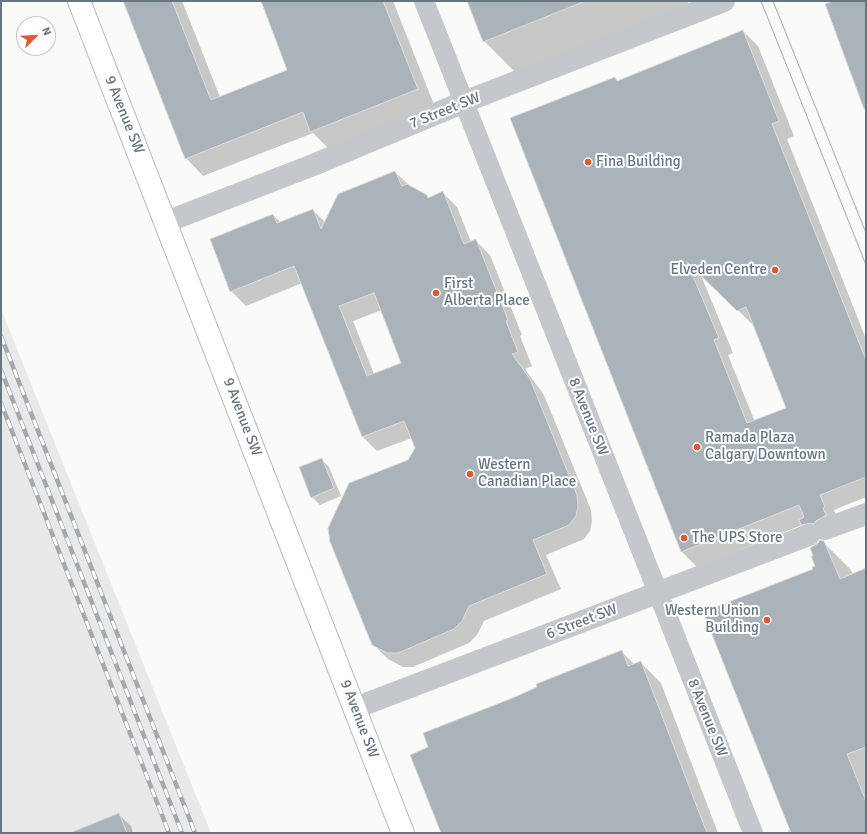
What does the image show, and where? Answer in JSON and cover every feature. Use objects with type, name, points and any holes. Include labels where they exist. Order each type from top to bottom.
[{"type":"main road","name":"9 Avenue SW","points":[[78,1],[166,222],[403,833]]},
{"type":"street","name":"8 Avenue SW","points":[[424,1],[753,833]]},
{"type":"street","name":"7 Street SW","points":[[166,222],[313,165],[464,102],[724,1]]},
{"type":"street","name":"6 Street SW","points":[[355,708],[866,514]]},
{"type":"shaded area","points":[[1,309],[211,833],[1,833]]},
{"type":"building","points":[[123,1],[172,1],[211,100],[287,70],[261,1],[383,1],[418,89],[310,132],[303,112],[185,159]]},
{"type":"building","points":[[467,1],[583,1],[583,2],[483,42]]},
{"type":"building","points":[[833,1],[866,1],[866,109],[864,109],[825,4]]},
{"type":"building","points":[[743,30],[779,121],[772,124],[866,360],[866,477],[820,495],[825,507],[823,508],[826,515],[814,524],[811,523],[801,525],[799,520],[804,517],[799,505],[681,552],[510,118],[615,77],[617,81]],"holes":[[[687,262],[737,311],[746,307],[786,408],[747,423],[714,340],[719,338]]]},
{"type":"building","points":[[395,171],[402,186],[407,184],[427,195],[428,198],[443,191],[464,244],[476,239],[508,320],[506,321],[518,352],[512,354],[530,379],[577,495],[578,506],[576,516],[569,525],[533,540],[547,574],[469,606],[462,621],[454,629],[398,653],[387,653],[372,645],[330,542],[328,528],[349,483],[408,460],[415,448],[404,421],[362,437],[294,266],[230,292],[210,239],[273,214],[277,223],[313,209],[321,229],[338,194]],"holes":[[[374,293],[401,363],[367,376],[339,306]]]},
{"type":"building","points":[[322,458],[334,488],[311,498],[299,467]]},
{"type":"building","points":[[820,540],[824,541],[840,579],[866,568],[866,747],[847,754],[866,801],[866,833],[791,833],[703,612],[813,569],[812,567],[815,566],[810,548]]},
{"type":"building","points":[[622,650],[628,666],[641,661],[707,833],[441,833],[410,755],[428,747],[423,733],[515,697],[537,687],[536,684]]},
{"type":"building","points":[[119,813],[127,833],[72,833],[72,832]]},
{"type":"tram line","points":[[761,1],[866,265]]},
{"type":"tram line","points":[[773,1],[866,233]]},
{"type":"railway","points":[[1,336],[195,833]]},
{"type":"railway","points":[[1,370],[182,833]]},
{"type":"railway","points":[[1,403],[169,833]]},
{"type":"place","name":"Fina Building","points":[[588,162]]},
{"type":"place","name":"Elveden Centre","points":[[775,270]]},
{"type":"place","name":"First Alberta Place","points":[[436,293]]},
{"type":"place","name":"Ramada Plaza Calgary Downtown","points":[[697,447]]},
{"type":"place","name":"Western Canadian Place","points":[[470,474]]},
{"type":"place","name":"The UPS Store","points":[[684,538]]},
{"type":"place","name":"Western Union Building","points":[[767,620]]}]
